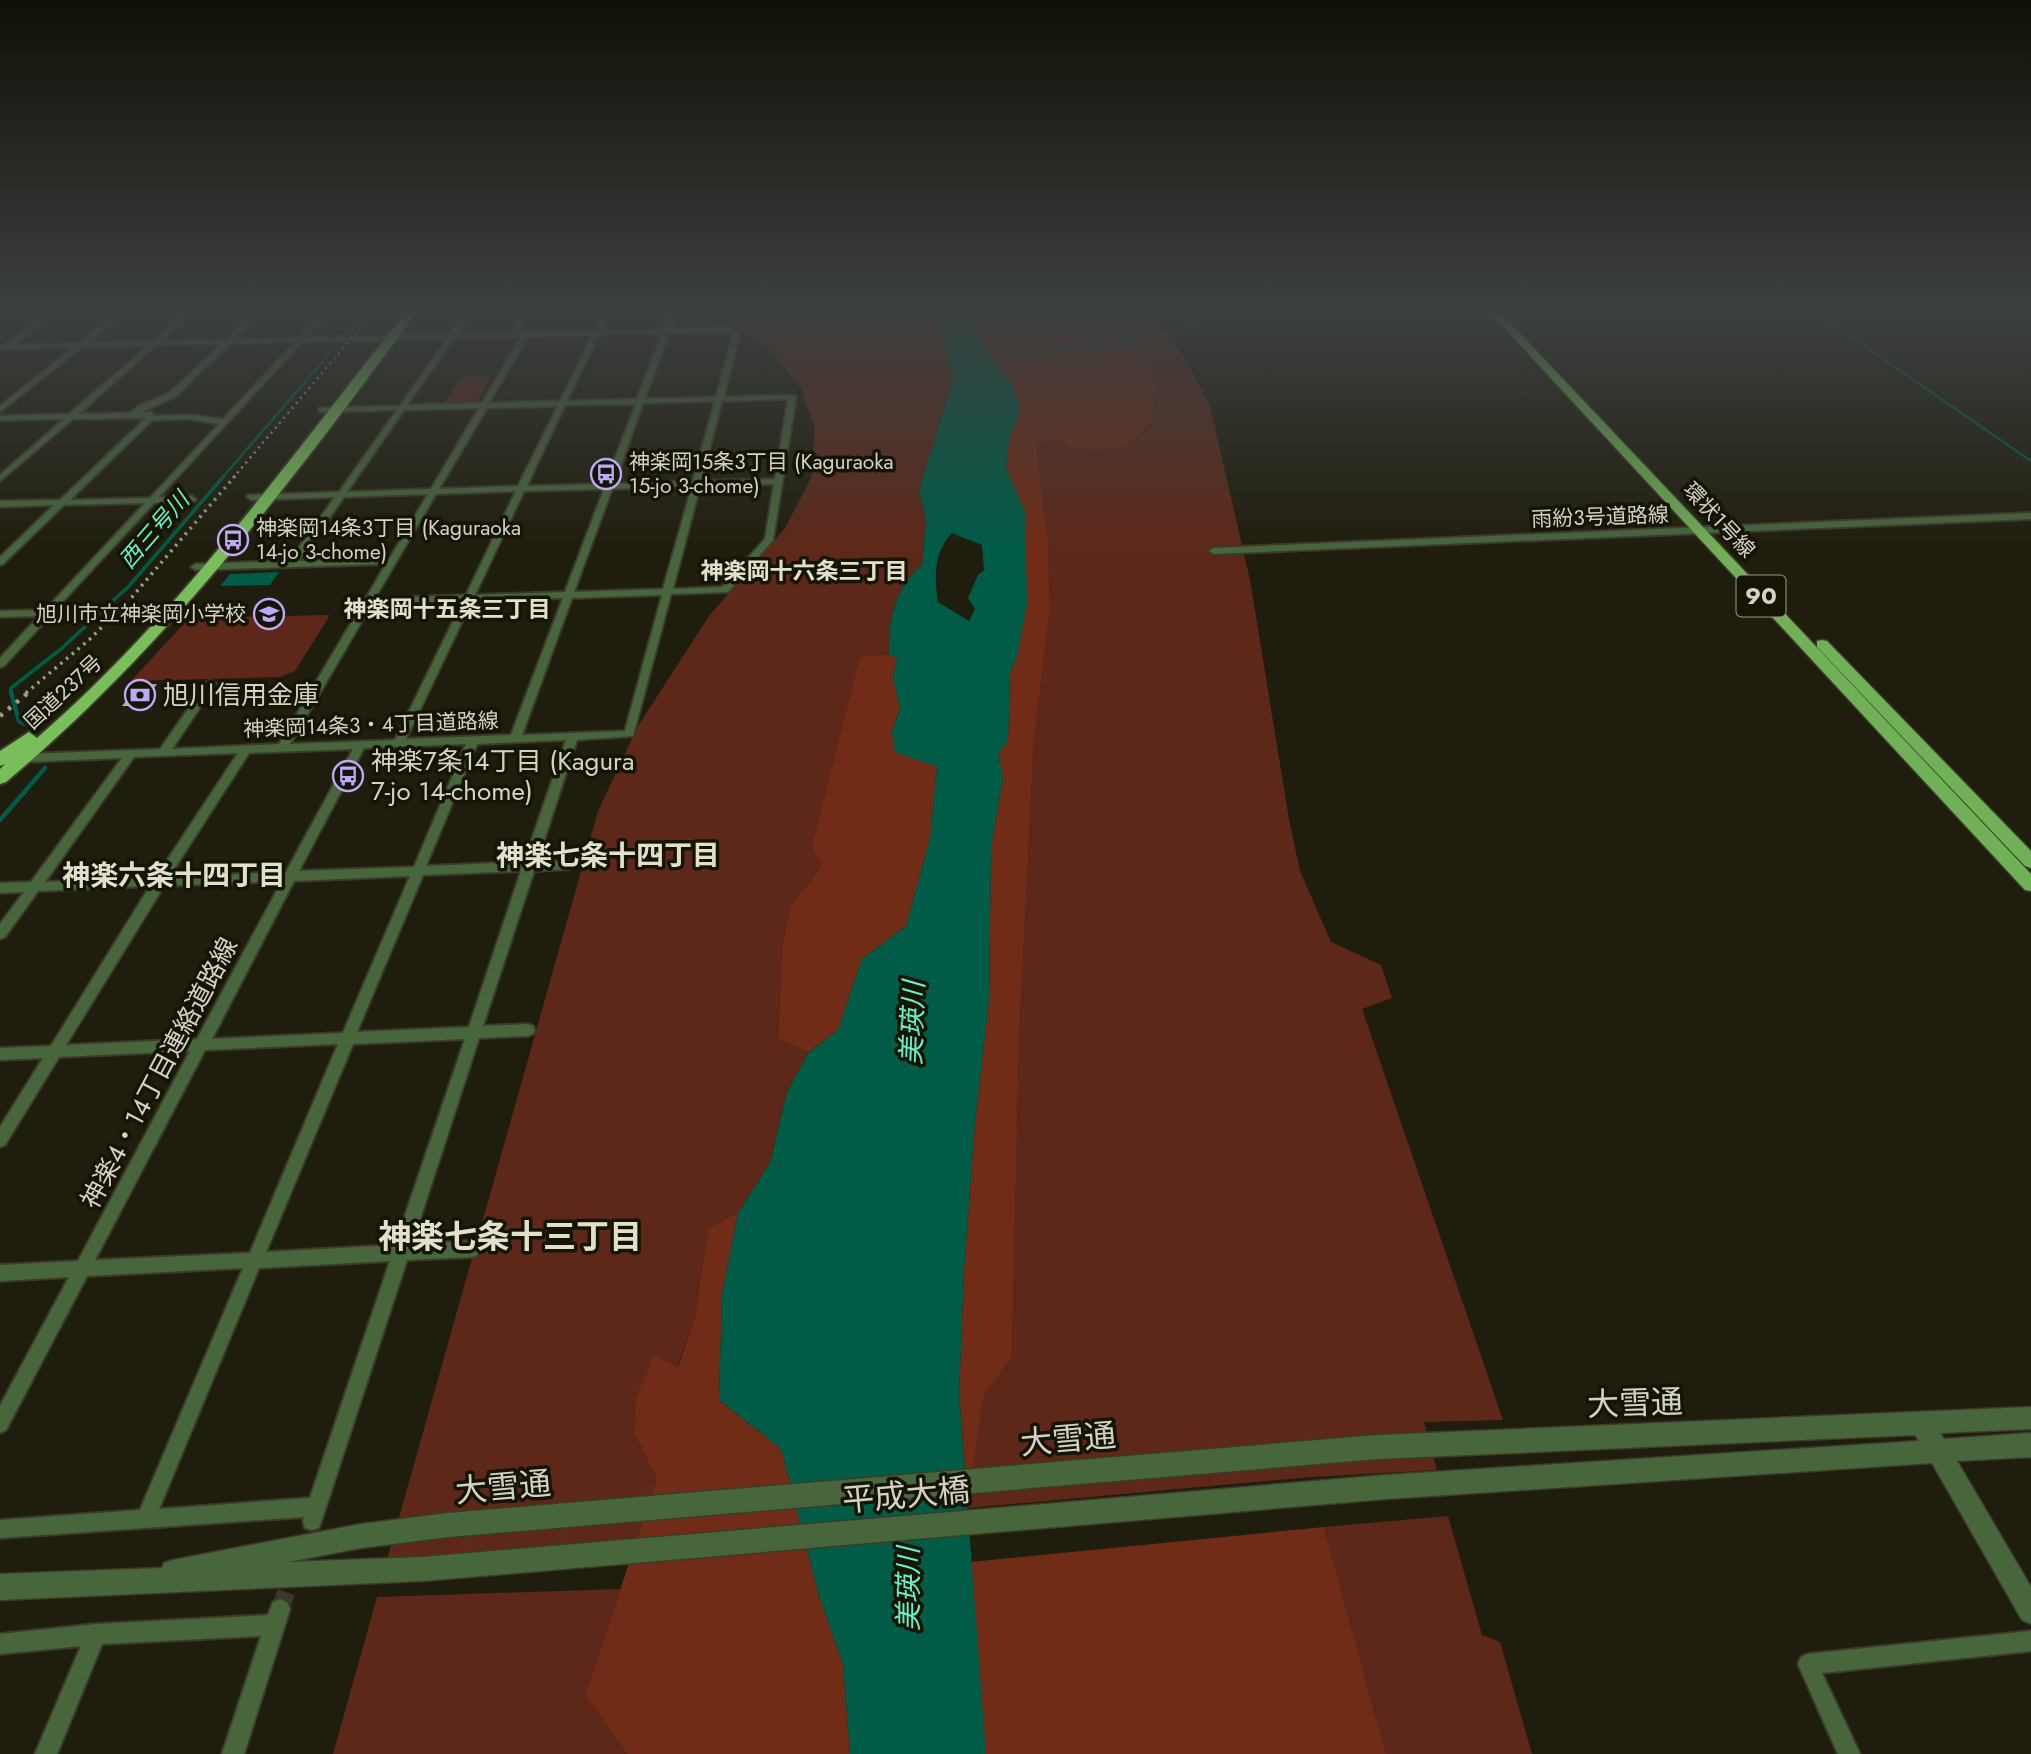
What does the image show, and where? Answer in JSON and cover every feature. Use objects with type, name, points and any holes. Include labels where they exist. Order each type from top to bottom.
[{"type":"highway","name":"国道237号","points":[[0,760],[109,663],[204,567],[268,496],[345,389]]},
{"type":"highway","name":"国道237号","points":[[0,778],[127,662],[204,567],[251,497],[329,409]]},
{"type":"main road","name":"環状1号線","points":[[1569,389],[2031,862]]},
{"type":"main road","name":"環状1号線","points":[[1576,389],[2031,885]]},
{"type":"street","points":[[0,410],[26,389]]},
{"type":"street","points":[[0,480],[103,389]]},
{"type":"street","points":[[132,415],[143,407],[173,395],[179,389]]},
{"type":"street","points":[[0,664],[254,389]]},
{"type":"street","points":[[292,564],[417,389]]},
{"type":"street","points":[[283,747],[493,389]]},
{"type":"street","points":[[399,743],[570,389]]},
{"type":"street","name":"神楽岡14条3・4丁目道路線","points":[[0,760],[515,739],[645,389]]},
{"type":"street","points":[[515,739],[629,734],[722,389]]},
{"type":"street","points":[[329,409],[792,397],[769,540],[725,590],[367,601]]},
{"type":"street","points":[[0,418],[149,414],[150,418]]},
{"type":"street","points":[[0,562],[150,418],[190,417],[224,422]]},
{"type":"street","points":[[251,497],[778,481]]},
{"type":"street","points":[[0,504],[192,499]]},
{"type":"street","name":"雨紛3号道路線","points":[[1213,551],[2031,516]]},
{"type":"street","points":[[204,567],[390,561]]},
{"type":"street","points":[[0,614],[87,612]]},
{"type":"street","points":[[164,752],[211,684]]},
{"type":"street","points":[[0,1529],[314,1514],[572,737]]},
{"type":"street","points":[[145,1520],[473,741]]},
{"type":"street","name":"神楽4・14丁目連絡道路線","points":[[0,1424],[360,745]]},
{"type":"street","points":[[0,1140],[159,883],[246,749]]},
{"type":"street","points":[[0,934],[131,754]]},
{"type":"street","points":[[0,888],[570,865]]},
{"type":"street","points":[[0,1054],[528,1030]]},
{"type":"street","points":[[0,1273],[473,1249]]},
{"type":"street","name":"大雪通","points":[[116,1583],[361,1536],[448,1525],[1378,1447],[2031,1418]]},
{"type":"street","points":[[1922,1424],[2031,1611]]},
{"type":"street","points":[[1937,1452],[2031,1446]]},
{"type":"street","name":"平成大橋","points":[[432,1568],[1386,1487],[1937,1452]]},
{"type":"street","name":"大雪通","points":[[0,1587],[432,1568]]},
{"type":"street","points":[[0,1644],[277,1617],[233,1754]]},
{"type":"street","points":[[46,1754],[96,1634]]},
{"type":"street","points":[[1849,1754],[1808,1664],[2031,1641]]},
{"type":"shaded area","points":[[453,389],[485,389],[477,402],[444,403]]},
{"type":"shaded area","points":[[801,389],[950,389],[919,490],[926,521],[922,565],[905,583],[899,594],[892,617],[889,654],[860,657],[822,866],[790,906],[782,945],[778,1037],[809,1052],[787,1092],[770,1163],[738,1213],[708,1228],[695,1316],[677,1368],[635,1434],[657,1479],[637,1541],[387,1560],[598,811],[638,726],[709,616],[785,528],[811,478],[815,429]]},
{"type":"shaded area","points":[[1013,389],[1155,389],[1152,420],[1135,439],[1120,449],[1070,448],[1061,441],[1048,440],[1036,446],[1048,539],[1050,610],[1034,740],[1019,1042],[1012,1356],[983,1398],[968,1508],[959,1394],[964,1270],[975,1122],[989,1000],[991,847],[1003,778],[998,754],[1008,740],[1010,674],[1018,652],[1025,512],[1006,467],[1009,439],[1020,410]]},
{"type":"shaded area","points":[[1155,389],[1201,389],[1210,406],[1250,580],[1300,871],[1331,942],[1381,965],[1392,998],[1362,1009],[1503,1420],[1424,1422],[1437,1470],[1312,1477],[968,1508],[983,1398],[1012,1356],[1019,1042],[1034,740],[1050,610],[1048,539],[1035,446],[1048,440],[1061,441],[1152,420]]},
{"type":"shaded area","points":[[330,615],[295,671],[280,677],[131,681],[189,618]]},
{"type":"shaded area","points":[[889,654],[897,658],[893,677],[900,709],[892,732],[937,767],[930,838],[906,926],[862,959],[838,1030],[809,1052],[778,1038],[782,946],[790,906],[822,866],[812,847],[860,657]]},
{"type":"shaded area","points":[[738,1213],[722,1295],[719,1400],[781,1449],[819,1596],[843,1664],[850,1754],[627,1754],[585,1695],[657,1479],[635,1434],[636,1399],[654,1356],[678,1367],[695,1316],[708,1228]]},
{"type":"shaded area","points":[[1448,1516],[1482,1635],[1500,1642],[1532,1754],[1386,1754],[1324,1527]]},
{"type":"shaded area","points":[[1324,1527],[1386,1754],[985,1754],[971,1562]]},
{"type":"shaded area","points":[[620,1589],[585,1695],[627,1754],[333,1754],[377,1597]]},
{"type":"water","name":"美瑛川","points":[[950,389],[1013,389],[1020,410],[1009,439],[1006,467],[1025,512],[1027,603],[1018,652],[1010,674],[1008,741],[998,754],[1003,778],[991,847],[989,1000],[975,1122],[964,1270],[959,1394],[986,1754],[850,1754],[843,1664],[819,1596],[781,1449],[719,1400],[722,1295],[738,1213],[770,1163],[787,1092],[809,1052],[838,1030],[862,959],[906,926],[930,838],[937,767],[895,752],[892,732],[900,709],[893,677],[897,658],[889,654],[892,617],[899,594],[905,583],[922,565],[926,521],[919,490]],"holes":[[[952,533],[982,545],[984,570],[978,575],[968,598],[975,609],[969,621],[938,602],[937,565],[942,548]]]},
{"type":"water","points":[[279,572],[270,585],[220,586],[230,574]]},
{"type":"building","name":"旭川信用金庫","points":[[157,684],[140,706],[122,706],[139,685]]},
{"type":"waterway","name":"西三号川","points":[[222,478],[299,389]]},
{"type":"waterway","points":[[1927,389],[2031,461]]},
{"type":"waterway","name":"西三号川","points":[[11,692],[11,688],[61,649],[129,586],[224,476]]},
{"type":"waterway","name":"西三号川","points":[[11,692],[19,721],[29,726]]},
{"type":"waterway","name":"西三号川","points":[[0,820],[45,768]]},
{"type":"tunnel","points":[[280,1609],[293,1574]]},
{"type":"railway","points":[[233,478],[309,389]]},
{"type":"railway","points":[[26,693],[90,639],[132,597],[235,476]]},
{"type":"railway","points":[[0,716],[29,692]]},
{"type":"place","name":"神楽岡15条3丁目 (Kaguraoka 15-jo 3-chome)","points":[[606,474]]},
{"type":"place","name":"神楽岡14条3丁目 (Kaguraoka 14-jo 3-chome)","points":[[233,540]]},
{"type":"place","name":"旭川市立神楽岡小学校","points":[[269,614]]},
{"type":"place","name":"旭川信用金庫","points":[[140,695]]},
{"type":"place","name":"神楽7条14丁目 (Kagura 7-jo 14-chome)","points":[[348,776]]},
{"type":"district","name":"神楽岡十六条三丁目","points":[[804,571]]},
{"type":"district","name":"神楽岡十五条三丁目","points":[[447,609]]},
{"type":"district","name":"神楽七条十四丁目","points":[[608,855]]},
{"type":"district","name":"神楽六条十四丁目","points":[[174,875]]},
{"type":"district","name":"神楽七条十三丁目","points":[[510,1236]]}]
